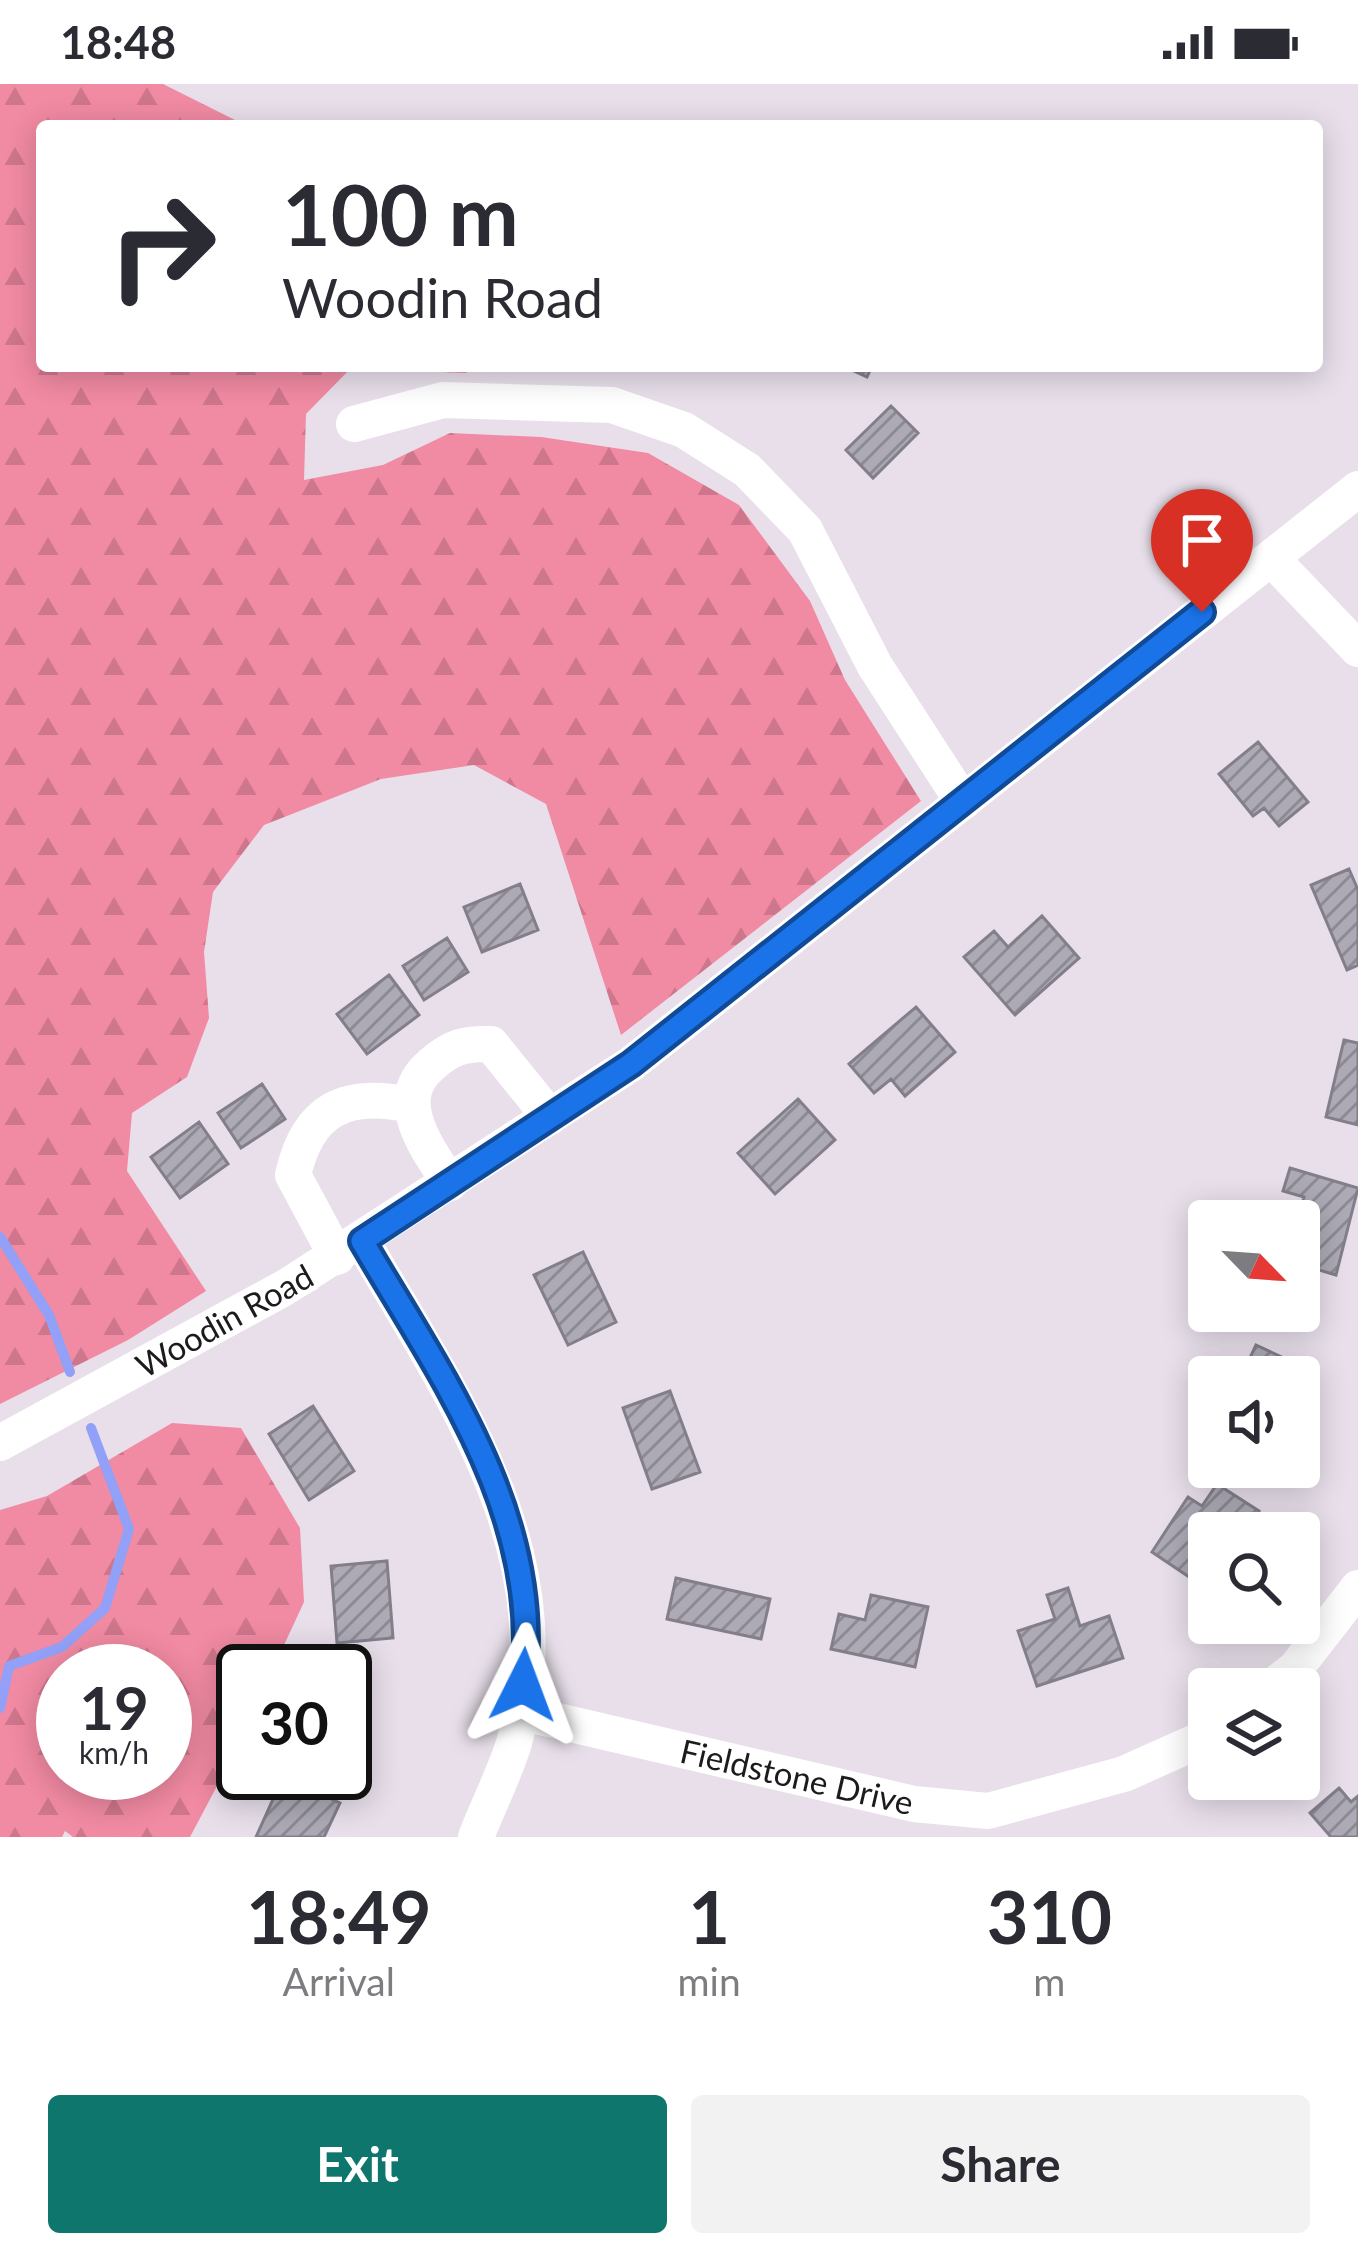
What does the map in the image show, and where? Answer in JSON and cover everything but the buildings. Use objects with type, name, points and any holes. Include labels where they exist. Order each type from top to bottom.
[{"type":"street","points":[[354,424],[443,400],[612,405],[700,440],[747,470],[805,530],[875,666],[963,802]]},
{"type":"street","name":"Woodin Road","points":[[0,1443],[350,1249],[631,1064],[1358,489]]},
{"type":"street","points":[[1270,558],[1358,649]]},
{"type":"street","points":[[450,1183],[421,1140],[411,1105],[417,1077],[443,1054],[465,1043],[491,1044],[550,1117]]},
{"type":"street","points":[[411,1105],[353,1102],[326,1112],[302,1138],[293,1175],[350,1249],[472,1430],[508,1520],[526,1605],[519,1712],[514,1743],[476,1837]]},
{"type":"street","points":[[1296,1668],[1358,1588]]},
{"type":"street","name":"Fieldstone Drive","points":[[519,1712],[914,1804],[988,1811],[1124,1774],[1188,1745]]},
{"type":"green space","points":[[0,84],[163,84],[235,120],[36,120],[36,372],[347,372],[306,414],[304,480],[383,465],[450,433],[541,437],[648,453],[739,505],[810,601],[845,680],[921,801],[621,1035],[546,804],[474,765],[381,779],[264,825],[213,892],[204,952],[209,1018],[187,1077],[132,1113],[127,1171],[206,1291],[128,1340],[0,1404]]},
{"type":"green space","points":[[172,1423],[241,1428],[300,1528],[304,1602],[285,1644],[216,1644],[216,1788],[190,1837],[73,1837],[65,1831],[62,1837],[0,1837],[0,1510],[47,1496]]},
{"type":"waterway","points":[[0,1237],[49,1315],[70,1372]]},
{"type":"waterway","points":[[0,1708],[9,1666],[62,1647],[105,1608],[129,1529],[91,1428]]},
{"type":"route","points":[[523,1685],[526,1605],[514,1538],[491,1468],[362,1241],[631,1064],[1202,612]]}]
